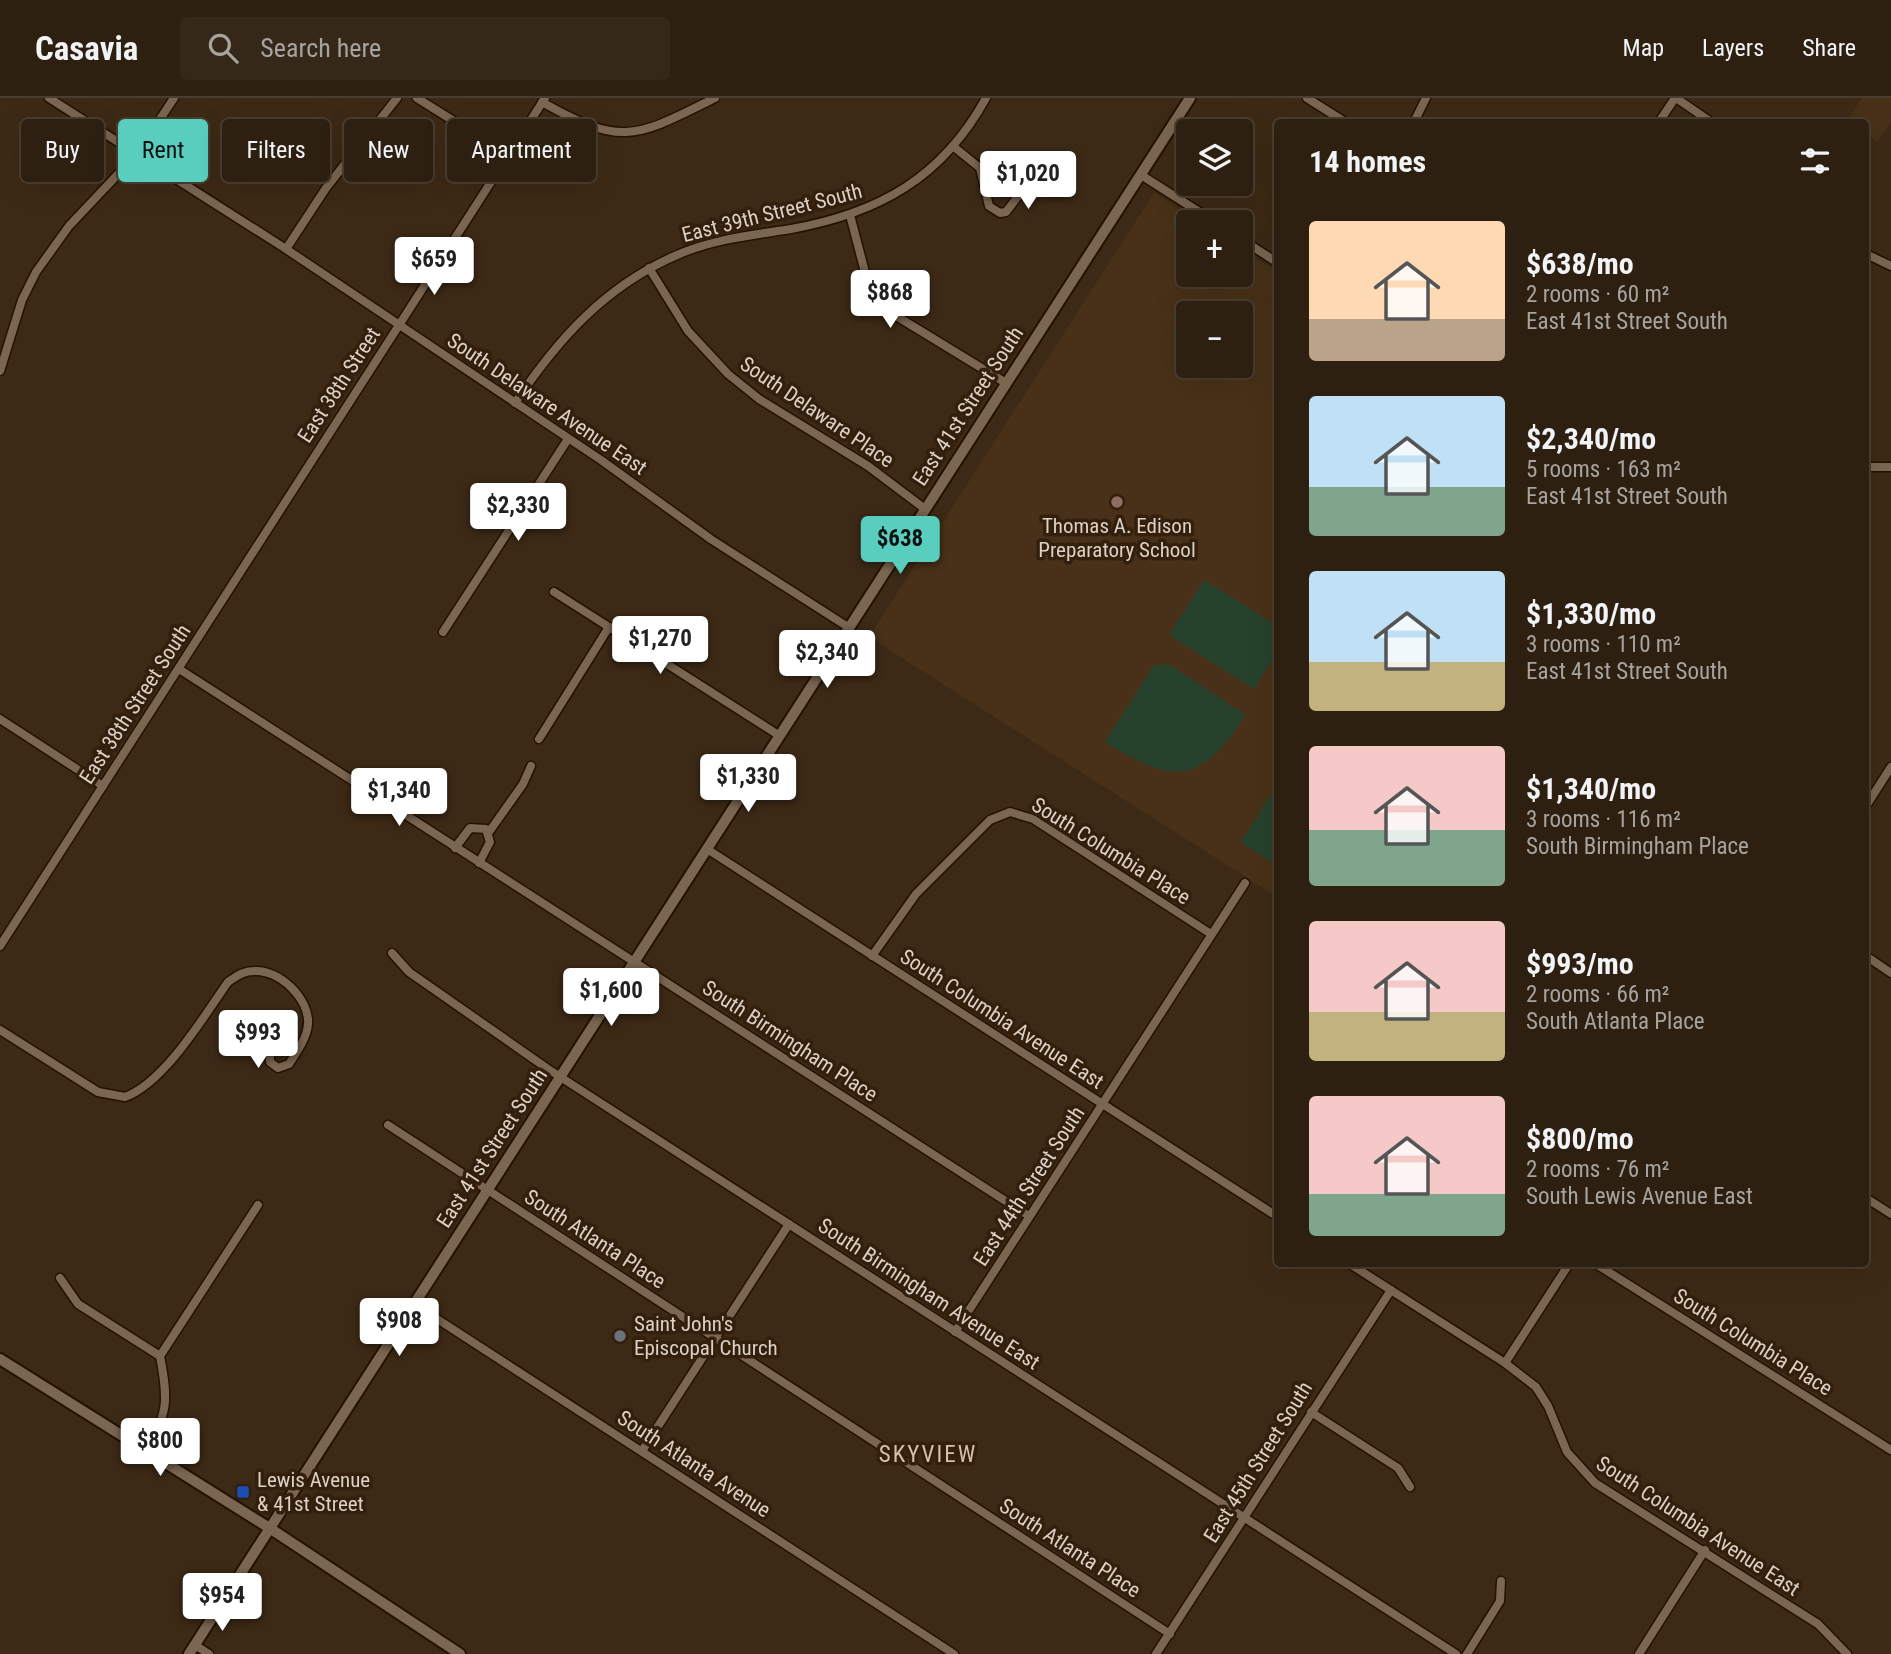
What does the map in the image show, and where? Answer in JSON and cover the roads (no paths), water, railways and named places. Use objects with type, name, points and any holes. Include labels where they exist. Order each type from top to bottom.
[{"type":"main road","name":"East 41st Street South","points":[[192,1649],[1190,98]]},
{"type":"main road","points":[[0,1359],[271,1530],[460,1654]]},
{"type":"street","name":"South Delaware Avenue East","points":[[49,98],[118,142]]},
{"type":"street","points":[[160,119],[174,98]]},
{"type":"street","points":[[286,249],[326,188],[397,98]]},
{"type":"street","points":[[417,98],[451,119]]},
{"type":"street","points":[[544,100],[588,126],[624,133],[654,127],[715,98]]},
{"type":"street","name":"East 39th Street South","points":[[515,403],[568,332],[608,294],[649,268],[679,254],[718,242],[850,215],[908,186],[954,147],[986,98]]},
{"type":"street","points":[[1307,98],[1340,119]]},
{"type":"street","points":[[1416,119],[1426,98]]},
{"type":"street","points":[[1661,119],[1675,98],[1706,119]]},
{"type":"street","name":"East 38th Street","points":[[532,119],[544,100]]},
{"type":"street","points":[[954,147],[980,168],[1013,169],[1023,177],[1023,190],[1006,212],[1000,213],[989,206],[980,168]]},
{"type":"street","points":[[0,371],[22,300],[36,272],[69,226],[118,174]]},
{"type":"street","points":[[1141,175],[1196,210]]},
{"type":"street","name":"South Delaware Avenue East","points":[[181,182],[515,403],[712,540],[848,627]]},
{"type":"street","name":"East 38th Street","points":[[298,480],[491,182]]},
{"type":"street","points":[[850,215],[866,276],[893,314],[1006,383]]},
{"type":"street","points":[[1253,247],[1274,260]]},
{"type":"street","points":[[1869,255],[1891,266]]},
{"type":"street","name":"South Delaware Place","points":[[649,268],[688,331],[728,374],[759,399],[867,466],[925,509]]},
{"type":"street","points":[[443,632],[568,439]]},
{"type":"street","points":[[1869,467],[1891,467]]},
{"type":"street","name":"East 38th Street South","points":[[0,946],[298,480]]},
{"type":"street","points":[[554,592],[780,736]]},
{"type":"street","points":[[538,739],[609,627]]},
{"type":"street","name":"South Birmingham Place","points":[[179,668],[1029,1216]]},
{"type":"street","points":[[0,719],[103,786]]},
{"type":"street","points":[[480,863],[491,842],[489,832],[523,784],[531,766]]},
{"type":"street","points":[[1869,801],[1891,767]]},
{"type":"street","name":"South Columbia Place","points":[[872,956],[916,894],[990,820],[1010,812],[1033,819],[1211,934]]},
{"type":"street","points":[[456,848],[470,828],[481,827],[489,832]]},
{"type":"street","name":"South Columbia Avenue East","points":[[707,849],[1274,1214]]},
{"type":"street","name":"East 44th Street South","points":[[955,1332],[1245,883]]},
{"type":"street","name":"South Birmingham Avenue East","points":[[392,953],[409,972],[561,1077],[1455,1654]]},
{"type":"street","points":[[1869,958],[1891,973]]},
{"type":"street","points":[[0,1030],[97,1092],[117,1098],[125,1097],[148,1083],[165,1065],[228,982],[243,972],[256,970],[284,981],[303,1002],[308,1026],[299,1047]]},
{"type":"street","name":"South Atlanta Place","points":[[388,1125],[1170,1634]]},
{"type":"street","points":[[1869,1200],[1891,1214]]},
{"type":"street","points":[[146,1450],[165,1413],[166,1393],[160,1356],[258,1205]]},
{"type":"street","points":[[642,1451],[789,1224]]},
{"type":"street","name":"South Columbia Avenue East","points":[[1355,1267],[1505,1363],[1536,1387],[1548,1406],[1567,1452],[1595,1483],[1818,1625],[1847,1654]]},
{"type":"street","points":[[1505,1363],[1567,1267]]},
{"type":"street","name":"South Columbia Place","points":[[1601,1267],[1891,1450]]},
{"type":"street","points":[[60,1278],[78,1304],[160,1356]]},
{"type":"street","name":"East 45th Street South","points":[[1157,1654],[1391,1290]]},
{"type":"street","name":"South Atlanta Avenue","points":[[414,1304],[954,1654]]},
{"type":"street","points":[[1311,1412],[1398,1468],[1410,1487]]},
{"type":"street","points":[[1639,1654],[1704,1550]]},
{"type":"street","points":[[1467,1654],[1500,1601],[1501,1581]]},
{"type":"street","points":[[192,1649],[209,1654]]},
{"type":"place","name":"Thomas A. Edison Preparatory School","points":[[1117,502]]},
{"type":"place","name":"Saint John's Episcopal Church","points":[[620,1336]]},
{"type":"place","name":"Lewis Avenue & 41st Street","points":[[243,1492]]},
{"type":"district","name":"SKYVIEW","points":[[928,1454]]}]
